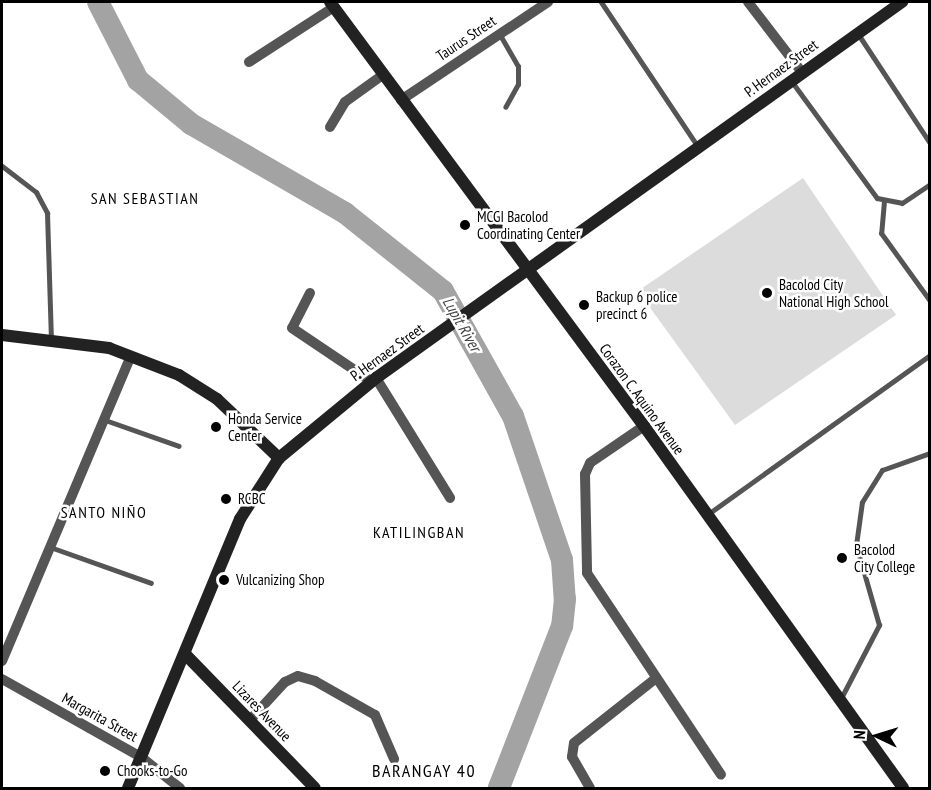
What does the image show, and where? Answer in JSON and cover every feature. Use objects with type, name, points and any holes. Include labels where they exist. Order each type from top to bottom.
[{"type":"main road","name":"P. Hernaez Street","points":[[128,789],[186,655],[240,519],[279,458],[373,379],[526,267],[902,2]]},
{"type":"main road","name":"Corazon C. Aquino Avenue","points":[[336,3],[401,100],[644,426],[903,789]]},
{"type":"main road","points":[[2,335],[51,337],[131,356],[217,399],[279,458]]},
{"type":"main road","name":"Lizares Avenue","points":[[186,655],[315,789]]},
{"type":"street","name":"Taurus Street","points":[[401,100],[548,2]]},
{"type":"street","points":[[748,2],[801,71]]},
{"type":"street","points":[[249,62],[336,3]]},
{"type":"street","points":[[330,127],[345,102],[384,74]]},
{"type":"street","points":[[310,293],[292,328],[373,379],[450,498]]},
{"type":"street","points":[[2,661],[131,356]]},
{"type":"street","points":[[644,426],[590,463],[585,474],[586,562],[590,583],[721,775]]},
{"type":"street","points":[[250,720],[285,682],[298,676],[315,681],[375,715],[394,759]]},
{"type":"street","name":"Margarita Street","points":[[2,679],[141,758],[180,789]]},
{"type":"street","points":[[590,789],[572,758],[574,743],[655,679]]},
{"type":"lane","points":[[601,2],[698,147]]},
{"type":"lane","points":[[499,33],[518,66],[518,84],[505,107]]},
{"type":"lane","points":[[857,33],[930,143]]},
{"type":"lane","points":[[791,80],[866,190],[884,201],[915,199],[930,184]]},
{"type":"lane","points":[[2,166],[36,192],[47,213],[51,337]]},
{"type":"lane","points":[[884,201],[881,233],[930,301]]},
{"type":"lane","points":[[706,515],[930,355]]},
{"type":"lane","points":[[105,420],[178,446]]},
{"type":"lane","points":[[839,702],[879,625],[856,545],[862,502],[882,470],[930,453]]},
{"type":"lane","points":[[50,547],[151,583]]},
{"type":"shaded area","points":[[803,178],[896,315],[735,425],[638,291]]},
{"type":"waterway","name":"Lupit River","points":[[98,2],[138,80],[191,124],[345,213],[443,291],[513,416],[562,560],[565,599],[562,626],[499,788]]},
{"type":"place","name":"MCGI Bacolod Coordinating Center","points":[[465,225]]},
{"type":"place","name":"Bacolod City National High School","points":[[767,293]]},
{"type":"place","name":"Backup 6 police precinct 6","points":[[584,305]]},
{"type":"place","name":"Honda Service Center","points":[[216,427]]},
{"type":"place","name":"RCBC","points":[[226,499]]},
{"type":"place","name":"Bacolod City College","points":[[842,558]]},
{"type":"place","name":"Vulcanizing Shop","points":[[224,580]]},
{"type":"place","name":"Chooks-to-Go","points":[[105,771]]},
{"type":"district","name":"SAN SEBASTIAN","points":[[145,198]]},
{"type":"district","name":"SANTO NIÑO","points":[[104,512]]},
{"type":"district","name":"KATILINGBAN","points":[[419,532]]},
{"type":"district","name":"BARANGAY 40","points":[[424,771]]}]
